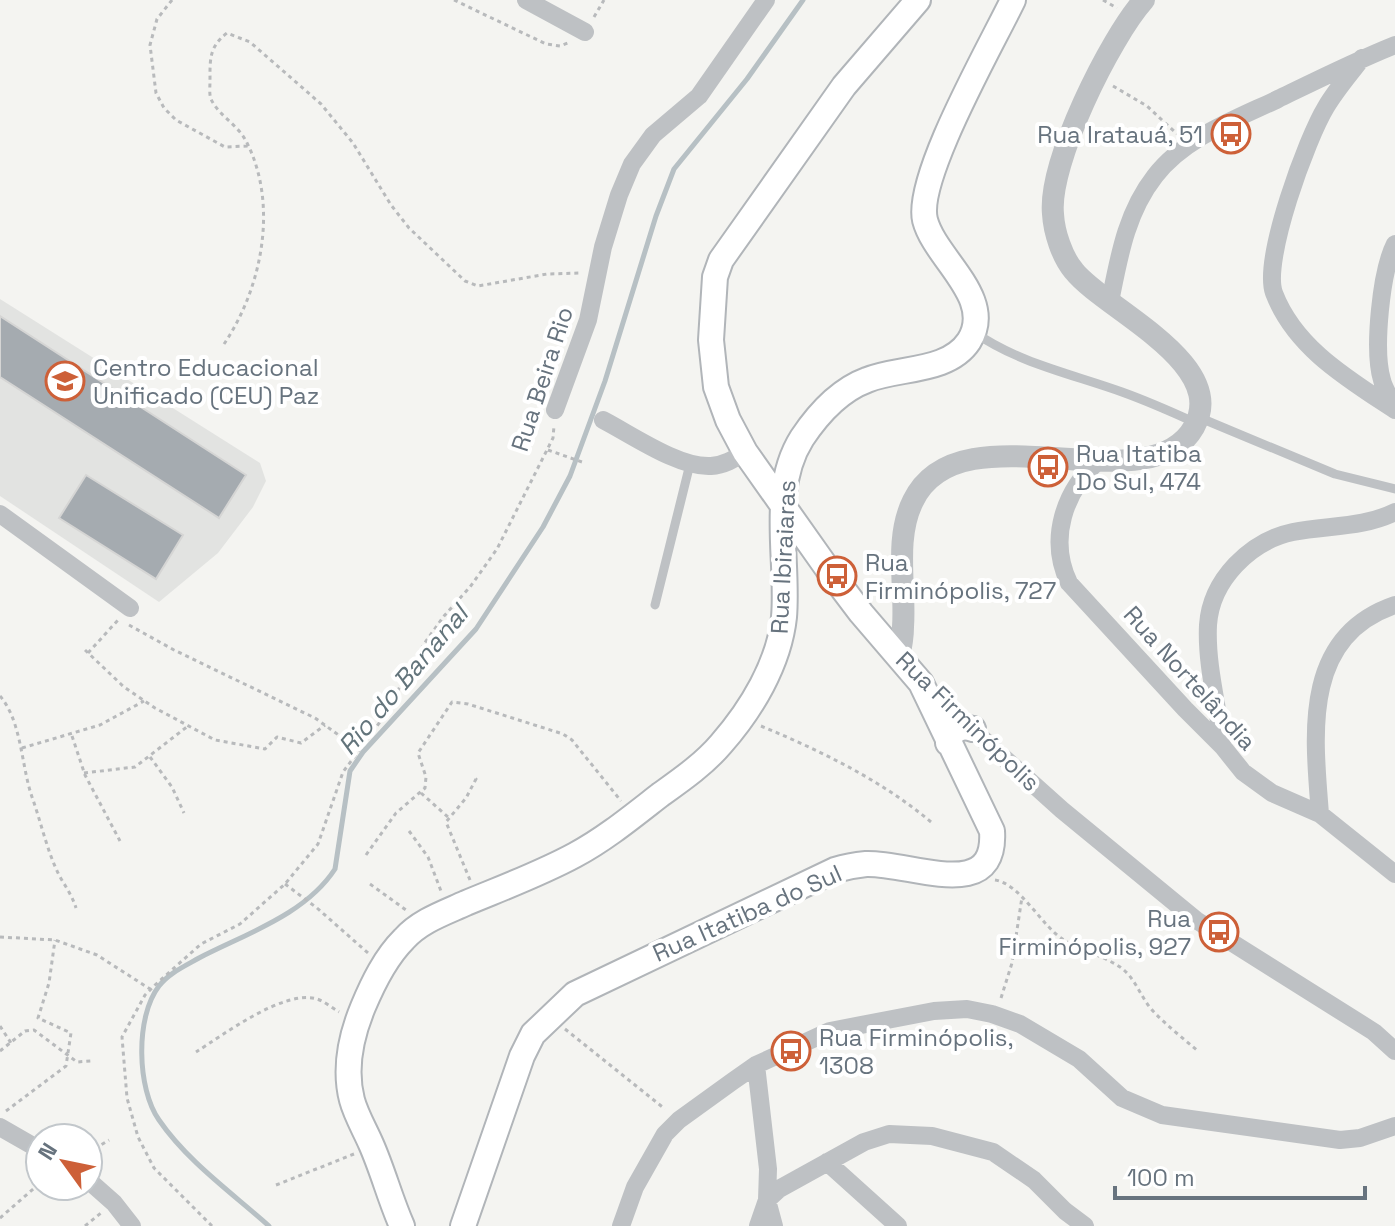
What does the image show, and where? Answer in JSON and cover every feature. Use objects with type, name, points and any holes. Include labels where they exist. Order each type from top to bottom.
[{"type":"main road","name":"Rua Firminópolis","points":[[918,0],[844,86],[719,266],[713,301],[712,363],[716,387],[728,420],[745,452],[861,613],[921,683]]},
{"type":"main road","points":[[973,331],[976,318],[974,305],[925,220],[926,185],[1013,0]]},
{"type":"main road","name":"Rua Ibiraiaras","points":[[402,1226],[373,1147],[352,1103],[348,1076],[353,1033],[384,965],[406,936],[424,923],[578,854],[718,749],[759,690],[780,640],[785,586],[782,507],[793,454],[816,418],[856,384],[873,377],[915,369],[950,356],[969,342],[973,331]]},
{"type":"main road","points":[[921,683],[992,831],[992,854],[987,864],[978,871]]},
{"type":"main road","points":[[948,743],[954,731],[973,729]]},
{"type":"main road","name":"Rua Itatiba do Sul","points":[[463,1226],[522,1056],[533,1034],[575,994],[835,870],[868,864],[955,875],[978,871]]},
{"type":"street","points":[[526,0],[585,32]]},
{"type":"street","name":"Rua Beira Rio","points":[[555,410],[588,320],[597,272],[619,195],[632,164],[653,135],[690,107],[699,96],[766,0]]},
{"type":"street","points":[[899,657],[903,627],[906,525],[912,503],[923,484],[939,469],[985,458],[1141,460],[1157,456],[1183,441],[1197,420],[1200,398],[1186,367],[1158,338],[1074,271],[1060,246],[1053,213],[1056,183],[1065,152],[1096,76],[1131,15],[1144,0]]},
{"type":"street","points":[[1110,302],[1129,220],[1154,177],[1189,144],[1362,58],[1395,45]]},
{"type":"street","points":[[1362,58],[1325,108],[1295,181],[1274,257],[1273,289],[1289,318],[1319,357],[1395,409]]},
{"type":"street","points":[[1395,244],[1381,295],[1379,327],[1381,378],[1395,409]]},
{"type":"street","points":[[603,420],[690,464],[711,466],[728,463],[745,452]]},
{"type":"street","name":"Rua Nortelândia","points":[[1099,460],[1075,488],[1060,523],[1058,550],[1069,583],[1254,781],[1272,793],[1320,814],[1395,874]]},
{"type":"street","points":[[1223,747],[1208,642],[1209,621],[1213,604],[1233,568],[1262,542],[1278,535],[1369,522],[1395,512]]},
{"type":"street","points":[[0,514],[124,614]]},
{"type":"street","points":[[879,634],[903,592]]},
{"type":"street","points":[[1320,814],[1314,734],[1321,684],[1345,638],[1382,609],[1395,605]]},
{"type":"street","name":"Rua Firminópolis","points":[[921,683],[1062,810],[1196,920],[1374,1032],[1395,1051]]},
{"type":"street","points":[[621,1226],[635,1187],[665,1134],[679,1120],[756,1065],[830,1031],[934,1011],[967,1009],[1020,1024],[1079,1059],[1122,1098],[1162,1115],[1340,1140],[1360,1138],[1395,1126]]},
{"type":"street","points":[[756,1065],[768,1169],[767,1200],[774,1226]]},
{"type":"street","points":[[0,1127],[24,1141]]},
{"type":"street","points":[[758,1226],[767,1200],[779,1189],[864,1142],[889,1134],[932,1136],[993,1152],[1034,1180],[1085,1226]]},
{"type":"street","points":[[827,1162],[898,1226]]},
{"type":"street","points":[[104,1194],[132,1226]]},
{"type":"lane","points":[[973,331],[1035,363],[1122,392],[1335,474],[1395,489]]},
{"type":"lane","points":[[655,605],[690,464]]},
{"type":"path","points":[[172,0],[157,19],[150,45],[156,93],[164,108],[176,120],[225,147],[248,146]]},
{"type":"path","points":[[224,344],[251,295],[261,252],[263,209],[258,176],[245,139],[210,98],[209,59],[217,40],[227,33],[250,42],[321,104],[353,143],[409,228],[465,281],[472,285],[488,285],[547,274],[597,272]]},
{"type":"path","points":[[1096,76],[1147,106],[1189,144]]},
{"type":"path","name":"Rua Beira Rio","points":[[212,1226],[154,1168],[138,1137],[127,1098],[122,1037],[149,991],[161,979],[201,944],[240,924],[285,884],[318,844],[343,772],[380,722],[431,634],[497,549],[548,450],[553,438],[555,410]]},
{"type":"path","points":[[548,450],[582,462]]},
{"type":"path","points":[[325,725],[301,743],[277,737],[265,749],[215,740],[144,701],[86,652],[124,614],[174,650],[315,718],[325,725],[359,750]]},
{"type":"path","points":[[0,696],[9,709],[24,773],[59,875],[71,892],[76,908]]},
{"type":"path","points":[[20,748],[100,725],[144,701]]},
{"type":"path","points":[[366,855],[396,813],[425,788],[426,777],[418,753],[449,704],[457,702],[563,734],[572,740],[633,815]]},
{"type":"path","points":[[741,718],[853,768],[911,805],[931,822]]},
{"type":"path","points":[[84,773],[135,767],[188,726]]},
{"type":"path","points":[[72,734],[84,773],[120,841]]},
{"type":"path","points":[[150,757],[172,787],[184,813]]},
{"type":"path","points":[[473,777],[476,779],[466,798],[448,817],[448,827],[479,898]]},
{"type":"path","points":[[421,793],[448,817]]},
{"type":"path","points":[[409,831],[428,857],[448,911]]},
{"type":"path","points":[[978,871],[979,879],[1001,881],[1022,897],[1064,940],[1122,968],[1136,982],[1153,1010],[1199,1052]]},
{"type":"path","points":[[285,884],[384,965]]},
{"type":"path","points":[[370,884],[424,923]]},
{"type":"path","points":[[998,1016],[1012,963],[1022,897]]},
{"type":"path","points":[[0,937],[55,940],[97,955],[149,991]]},
{"type":"path","points":[[0,1116],[66,1066],[71,1033],[38,1018],[49,983],[55,940]]},
{"type":"path","points":[[196,1052],[256,1015],[295,998],[316,998],[357,1023]]},
{"type":"path","points":[[550,1016],[679,1120]]},
{"type":"path","points":[[0,1026],[11,1043]]},
{"type":"path","points":[[0,1051],[25,1031],[34,1030],[77,1062],[91,1061]]},
{"type":"path","points":[[104,1143],[109,1140]]},
{"type":"path","points":[[276,1185],[373,1147]]},
{"type":"path","points":[[0,1218],[24,1197]]},
{"type":"shaded area","name":"Centro Educacional Unificado (CEU) Paz","points":[[0,299],[260,463],[266,481],[253,507],[218,553],[159,602],[0,496]]},
{"type":"building","points":[[0,316],[246,475],[219,518],[0,377]]},
{"type":"building","points":[[86,475],[183,535],[156,579],[59,518]]},
{"type":"waterway","name":"Rio do Bananal","points":[[269,1226],[183,1149],[152,1107],[146,1090],[142,1053],[151,999],[172,974],[273,922],[308,899],[335,869],[350,771],[363,752],[476,629],[543,527],[570,476],[605,381],[656,216],[674,169],[747,79],[803,0]]},
{"type":"place","name":"Rua Iratauá, 51","points":[[1231,134]]},
{"type":"place","name":"Centro Educacional Unificado (CEU) Paz","points":[[65,381]]},
{"type":"place","name":"Rua Itatiba Do Sul, 474","points":[[1048,467]]},
{"type":"place","name":"Rua Firminópolis, 727","points":[[837,576]]},
{"type":"place","name":"Rua Firminópolis, 927","points":[[1219,932]]},
{"type":"place","name":"Rua Firminópolis, 1308","points":[[791,1051]]}]
